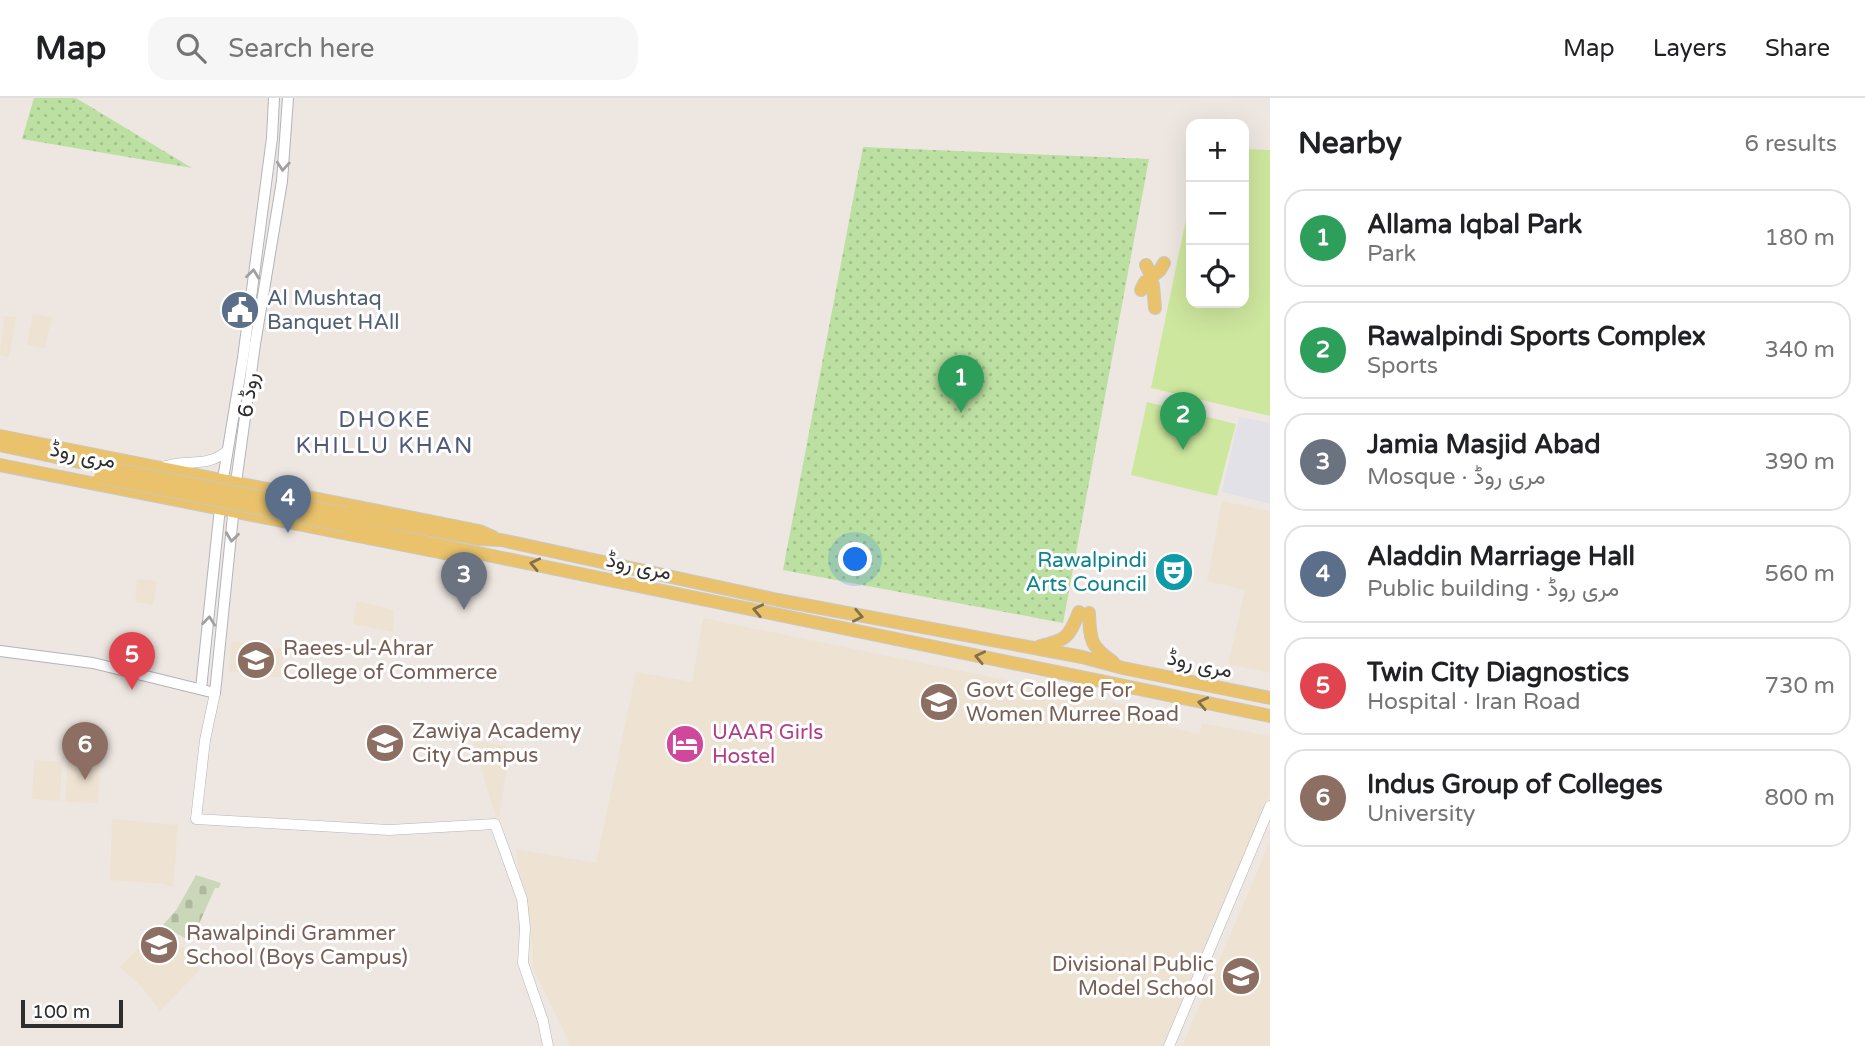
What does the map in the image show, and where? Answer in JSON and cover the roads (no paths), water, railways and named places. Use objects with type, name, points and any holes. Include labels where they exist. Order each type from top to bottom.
[{"type":"main road","name":"روڈ 6","points":[[215,692],[234,513],[227,451],[243,358],[272,138],[274,98]]},
{"type":"main road","name":"روڈ 6","points":[[201,689],[220,509],[229,480],[282,181],[288,98]]},
{"type":"main road","points":[[1146,265],[1150,274],[1154,275],[1164,263]]},
{"type":"main road","points":[[1141,290],[1146,282],[1153,285],[1155,308]]},
{"type":"main road","points":[[0,436],[479,531],[501,540]]},
{"type":"main road","name":"مری روڈ","points":[[0,445],[102,472]]},
{"type":"main road","name":"مری روڈ","points":[[0,458],[102,472],[348,520],[503,557],[1270,716]]},
{"type":"main road","points":[[0,465],[434,552],[479,559],[503,557]]},
{"type":"main road","points":[[163,498],[173,495],[178,484],[177,477],[165,467]]},
{"type":"main road","name":"مری روڈ","points":[[348,520],[501,540],[778,600],[1082,657],[1270,698]]},
{"type":"main road","name":"مری روڈ","points":[[1029,648],[1060,642],[1084,613],[1093,645],[1123,668]]},
{"type":"main road","points":[[0,651],[93,663],[215,692]]},
{"type":"street","points":[[165,467],[178,463],[205,463],[219,458],[227,451]]},
{"type":"street","points":[[215,692],[205,740],[196,819],[389,830],[495,824],[522,899],[525,928],[523,963],[543,1020],[548,1046]]},
{"type":"street","points":[[1169,1046],[1270,806]]},
{"type":"place","name":"Al Mushtaq Banquet HAll","points":[[240,310]]},
{"type":"place","name":"Allama Iqbal Park","points":[[961,413]]},
{"type":"place","name":"Rawalpindi Sports Complex","points":[[1183,450]]},
{"type":"place","name":"Aladdin Marriage Hall","points":[[288,533]]},
{"type":"place","name":"Rawalpindi Arts Council","points":[[1174,572]]},
{"type":"place","name":"Jamia Masjid Abad","points":[[464,610]]},
{"type":"place","name":"Raees-ul-Ahrar College of Commerce","points":[[256,660]]},
{"type":"place","name":"Twin City Diagnostics","points":[[132,690]]},
{"type":"place","name":"Govt College For Women Murree Road","points":[[939,702]]},
{"type":"place","name":"Zawiya Academy City Campus","points":[[385,743]]},
{"type":"place","name":"UAAR Girls Hostel","points":[[685,744]]},
{"type":"place","name":"Indus Group of Colleges","points":[[85,780]]},
{"type":"place","name":"Rawalpindi Grammer School (Boys Campus)","points":[[159,945]]},
{"type":"place","name":"Divisional Public Model School","points":[[1241,976]]},
{"type":"district","name":"DHOKE KHILLU KHAN","points":[[385,432]]}]
